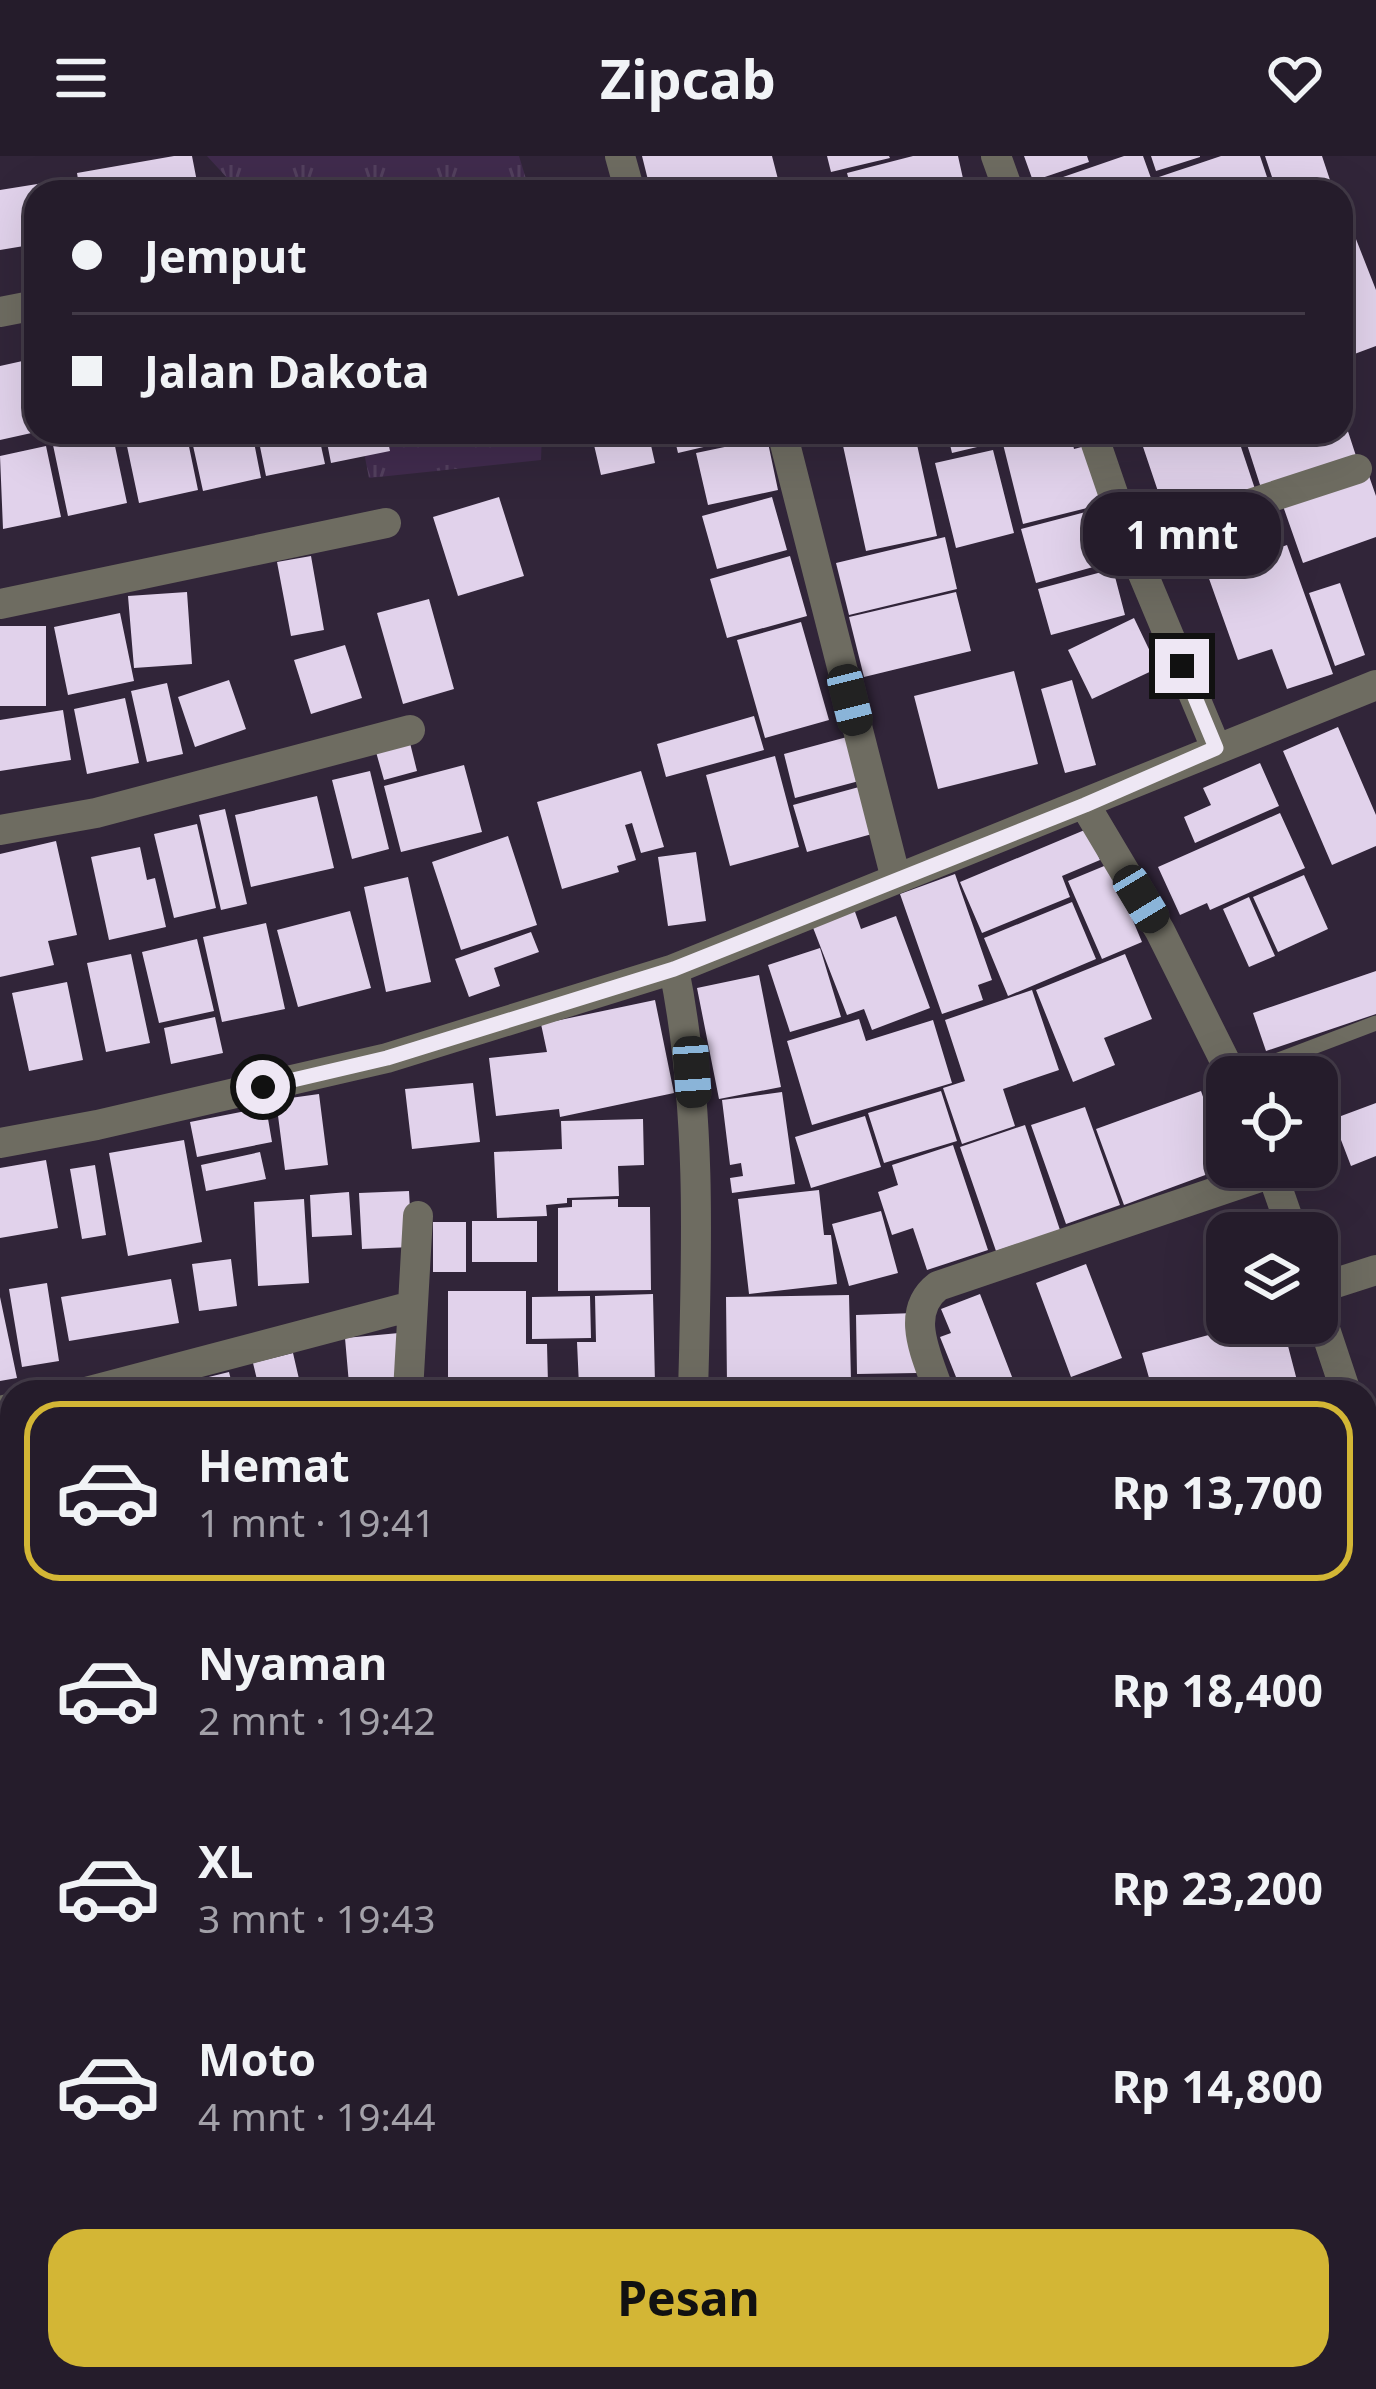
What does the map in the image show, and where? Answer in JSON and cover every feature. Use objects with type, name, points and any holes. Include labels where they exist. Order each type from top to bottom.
[{"type":"street","points":[[785,444],[896,879]]},
{"type":"street","points":[[1096,444],[1130,543],[1216,748]]},
{"type":"street","points":[[1130,543],[1357,469]]},
{"type":"street","points":[[0,604],[386,523]]},
{"type":"street","points":[[0,1143],[387,1058],[674,969],[1376,686]]},
{"type":"street","points":[[0,830],[95,813],[410,730]]},
{"type":"street","points":[[1085,805],[1160,931],[1223,1056]]},
{"type":"street","points":[[674,969],[695,1120],[693,1380]]},
{"type":"street","points":[[935,1380],[919,1327],[920,1310],[938,1286],[1219,1188]]},
{"type":"street","points":[[409,1380],[418,1216]]},
{"type":"street","points":[[1338,1282],[1376,1270]]},
{"type":"street","points":[[131,1380],[412,1306]]},
{"type":"street","points":[[1330,1344],[1342,1380]]},
{"type":"lane","points":[[1289,1056],[1376,1023]]},
{"type":"green space","points":[[207,156],[519,156],[526,180],[229,180]]},
{"type":"green space","points":[[362,444],[542,444],[541,460],[369,478]]},
{"type":"building","points":[[192,156],[197,180],[78,180],[77,173]]},
{"type":"building","points":[[642,156],[772,156],[778,180],[648,180]]},
{"type":"building","points":[[827,156],[889,156],[890,158],[831,172]]},
{"type":"building","points":[[913,156],[958,156],[963,180],[849,180],[847,173]]},
{"type":"building","points":[[1024,156],[1087,156],[1089,162],[1033,180]]},
{"type":"building","points":[[1124,156],[1143,156],[1152,180],[1054,180]]},
{"type":"building","points":[[1151,156],[1200,156],[1200,157],[1156,171]]},
{"type":"building","points":[[1221,156],[1260,156],[1268,180],[1157,180]]},
{"type":"building","points":[[1265,156],[1322,156],[1330,180],[1273,180]]},
{"type":"building","points":[[24,186],[24,246],[0,250],[0,190]]},
{"type":"building","points":[[1353,234],[1376,290],[1376,346],[1353,355]]},
{"type":"building","points":[[24,361],[24,435],[0,440],[0,366]]},
{"type":"building","points":[[115,444],[127,503],[68,516],[53,445]]},
{"type":"building","points":[[127,444],[188,444],[198,490],[139,503]]},
{"type":"building","points":[[193,444],[254,444],[261,478],[203,491]]},
{"type":"building","points":[[259,444],[321,444],[325,464],[266,476]]},
{"type":"building","points":[[327,444],[389,444],[390,451],[331,463]]},
{"type":"building","points":[[594,444],[651,444],[655,463],[601,475]]},
{"type":"building","points":[[676,444],[716,444],[678,453]]},
{"type":"building","points":[[739,444],[768,444],[778,490],[708,505],[696,453]]},
{"type":"building","points":[[843,444],[917,444],[937,536],[866,551]]},
{"type":"building","points":[[950,444],[990,444],[952,453]]},
{"type":"building","points":[[1003,444],[1073,444],[1074,449],[1093,444],[1107,503],[1023,524]]},
{"type":"building","points":[[1142,444],[1240,444],[1255,489],[1167,518]]},
{"type":"building","points":[[1247,444],[1352,444],[1357,459],[1262,491]]},
{"type":"building","points":[[46,446],[61,517],[3,529],[0,456]]},
{"type":"building","points":[[993,450],[1014,533],[956,548],[935,463]]},
{"type":"building","points":[[1369,476],[1376,496],[1376,537],[1303,563],[1283,506]]},
{"type":"building","points":[[499,497],[524,576],[458,596],[433,517]]},
{"type":"building","points":[[772,497],[787,550],[717,569],[702,516]]},
{"type":"building","points":[[1097,509],[1111,562],[1036,583],[1021,529]]},
{"type":"building","points":[[1235,520],[1246,554],[1177,577],[1166,543]]},
{"type":"building","points":[[945,537],[957,589],[849,615],[836,563]]},
{"type":"building","points":[[1287,545],[1333,674],[1287,689],[1272,649],[1238,660],[1207,573]]},
{"type":"building","points":[[311,556],[324,630],[291,636],[277,562]]},
{"type":"building","points":[[790,556],[807,616],[727,638],[710,579]]},
{"type":"building","points":[[1113,569],[1125,615],[1051,635],[1038,589]]},
{"type":"building","points":[[1340,583],[1365,655],[1335,666],[1309,593]]},
{"type":"building","points":[[187,592],[192,664],[134,668],[128,596]]},
{"type":"building","points":[[956,592],[971,651],[864,677],[849,617]]},
{"type":"building","points":[[429,599],[454,689],[403,704],[377,613]]},
{"type":"building","points":[[120,613],[134,681],[68,695],[54,627]]},
{"type":"building","points":[[1134,618],[1158,668],[1092,699],[1068,650]]},
{"type":"building","points":[[801,622],[829,720],[765,738],[737,640]]},
{"type":"building","points":[[0,626],[46,626],[46,706],[0,706]]},
{"type":"building","points":[[345,645],[362,698],[311,714],[294,660]]},
{"type":"building","points":[[1014,671],[1038,764],[938,789],[914,696]]},
{"type":"building","points":[[229,680],[246,729],[195,747],[178,697]]},
{"type":"building","points":[[1072,680],[1096,765],[1065,773],[1041,689]]},
{"type":"building","points":[[167,683],[183,754],[147,762],[131,691]]},
{"type":"building","points":[[125,698],[139,763],[87,774],[74,709]]},
{"type":"building","points":[[63,710],[71,760],[0,771],[0,720]]},
{"type":"building","points":[[754,716],[764,750],[666,777],[657,744]]},
{"type":"building","points":[[1338,727],[1376,815],[1376,846],[1332,865],[1283,751]]},
{"type":"building","points":[[847,737],[859,781],[795,798],[784,754]]},
{"type":"building","points":[[410,743],[417,771],[384,780],[376,752]]},
{"type":"building","points":[[775,756],[799,847],[730,866],[706,775]]},
{"type":"building","points":[[1260,763],[1279,806],[1195,843],[1184,817],[1211,805],[1203,788]]},
{"type":"building","points":[[464,765],[482,832],[401,852],[384,786]]},
{"type":"building","points":[[370,771],[389,849],[352,859],[332,780]]},
{"type":"building","points":[[641,771],[664,847],[641,853],[632,823],[625,825],[636,860],[617,866],[619,872],[562,889],[537,802]]},
{"type":"building","points":[[859,787],[872,834],[807,852],[793,805]]},
{"type":"building","points":[[317,796],[334,868],[251,887],[235,815]]},
{"type":"building","points":[[225,809],[247,904],[221,910],[199,815]]},
{"type":"building","points":[[1280,813],[1305,868],[1210,910],[1207,903],[1180,915],[1158,867]]},
{"type":"building","points":[[197,824],[216,908],[174,918],[154,834]]},
{"type":"building","points":[[1087,829],[1100,860],[1062,876],[1070,897],[982,933],[960,882]]},
{"type":"building","points":[[508,836],[537,925],[461,950],[432,862]]},
{"type":"building","points":[[56,841],[77,935],[48,941],[54,965],[0,977],[0,854]]},
{"type":"building","points":[[140,847],[147,880],[155,878],[166,927],[109,940],[91,857]]},
{"type":"building","points":[[696,852],[706,921],[668,926],[658,857]]},
{"type":"building","points":[[1109,864],[1142,942],[1102,959],[1068,881]]},
{"type":"building","points":[[955,874],[992,980],[978,985],[983,1000],[942,1014],[900,894]]},
{"type":"building","points":[[1304,875],[1328,929],[1278,952],[1253,897]]},
{"type":"building","points":[[408,877],[431,982],[386,992],[364,887]]},
{"type":"building","points":[[1249,897],[1275,956],[1249,967],[1223,909]]},
{"type":"building","points":[[1072,902],[1096,959],[1008,996],[984,938]]},
{"type":"building","points":[[854,909],[861,929],[896,916],[930,1008],[872,1030],[864,1009],[847,1015],[812,925]]},
{"type":"building","points":[[350,911],[371,988],[298,1007],[277,930]]},
{"type":"building","points":[[266,923],[285,1009],[222,1022],[203,937]]},
{"type":"building","points":[[531,932],[539,952],[494,968],[500,986],[469,997],[455,959]]},
{"type":"building","points":[[197,939],[214,1011],[159,1023],[142,952]]},
{"type":"building","points":[[820,948],[841,1017],[790,1032],[768,965]]},
{"type":"building","points":[[131,954],[150,1043],[106,1052],[87,963]]},
{"type":"building","points":[[1125,954],[1152,1019],[1104,1038],[1115,1065],[1073,1082],[1036,990]]},
{"type":"building","points":[[1376,971],[1376,1014],[1266,1051],[1253,1013]]},
{"type":"building","points":[[759,975],[781,1087],[719,1099],[697,988]]},
{"type":"building","points":[[67,982],[83,1060],[29,1071],[12,993]]},
{"type":"building","points":[[1032,990],[1059,1070],[1003,1089],[1015,1126],[962,1144],[943,1088],[965,1081],[945,1020]]},
{"type":"building","points":[[655,1000],[674,1093],[560,1117],[559,1109],[496,1116],[489,1058],[547,1052],[541,1024]]},
{"type":"building","points":[[215,1017],[223,1053],[171,1064],[164,1028]]},
{"type":"building","points":[[859,1019],[866,1041],[933,1020],[952,1083],[812,1125],[787,1041]]},
{"type":"building","points":[[473,1083],[480,1142],[412,1149],[405,1089]]},
{"type":"building","points":[[941,1091],[957,1141],[884,1163],[868,1113]]},
{"type":"building","points":[[1201,1091],[1206,1106],[1206,1175],[1124,1205],[1096,1129]]},
{"type":"building","points":[[782,1092],[795,1184],[732,1193],[730,1178],[743,1176],[741,1163],[730,1165],[722,1100]]},
{"type":"building","points":[[319,1094],[328,1165],[285,1170],[276,1100]]},
{"type":"building","points":[[1376,1103],[1376,1156],[1351,1166],[1338,1132],[1338,1117]]},
{"type":"building","points":[[266,1107],[272,1142],[197,1157],[190,1122]]},
{"type":"building","points":[[1085,1107],[1120,1205],[1066,1224],[1031,1125]]},
{"type":"building","points":[[865,1116],[881,1167],[811,1188],[795,1137]]},
{"type":"building","points":[[643,1119],[644,1165],[618,1166],[619,1196],[567,1198],[567,1203],[546,1205],[547,1216],[497,1218],[494,1152],[562,1149],[561,1121]]},
{"type":"building","points":[[1025,1125],[1060,1230],[996,1251],[960,1147]]},
{"type":"building","points":[[184,1140],[202,1242],[128,1256],[109,1153]]},
{"type":"building","points":[[953,1145],[988,1250],[927,1270],[913,1228],[892,1235],[878,1192],[898,1185],[892,1165]]},
{"type":"building","points":[[260,1152],[266,1179],[206,1191],[201,1165]]},
{"type":"building","points":[[46,1160],[58,1228],[0,1238],[0,1168]]},
{"type":"building","points":[[95,1165],[106,1235],[82,1239],[70,1169]]},
{"type":"building","points":[[819,1190],[837,1284],[749,1294],[738,1199]]},
{"type":"building","points":[[409,1191],[412,1247],[362,1249],[359,1193]]},
{"type":"building","points":[[349,1192],[352,1235],[312,1237],[310,1195]]},
{"type":"building","points":[[304,1199],[309,1283],[258,1286],[254,1202]]},
{"type":"building","points":[[618,1199],[618,1207],[650,1207],[651,1290],[558,1291],[558,1208],[572,1207],[572,1200]]},
{"type":"building","points":[[881,1211],[898,1273],[849,1286],[832,1224]]},
{"type":"building","points":[[472,1221],[537,1221],[537,1262],[472,1262]]},
{"type":"building","points":[[433,1222],[466,1222],[466,1272],[433,1272]]},
{"type":"building","points":[[231,1259],[237,1306],[199,1311],[192,1264]]},
{"type":"building","points":[[1086,1264],[1122,1358],[1071,1377],[1036,1283]]},
{"type":"building","points":[[171,1279],[179,1323],[69,1341],[61,1297]]},
{"type":"building","points":[[47,1283],[59,1361],[22,1367],[9,1289]]},
{"type":"building","points":[[448,1291],[526,1291],[526,1344],[547,1344],[548,1380],[448,1380]]},
{"type":"building","points":[[653,1294],[655,1380],[579,1380],[577,1342],[596,1342],[595,1296]]},
{"type":"building","points":[[980,1294],[1013,1380],[957,1380],[940,1337],[951,1333],[941,1309]]},
{"type":"building","points":[[849,1295],[851,1380],[727,1380],[726,1297]]},
{"type":"building","points":[[590,1296],[591,1338],[532,1339],[532,1297]]},
{"type":"building","points":[[0,1297],[17,1378],[0,1380]]},
{"type":"building","points":[[915,1313],[917,1373],[857,1374],[856,1315]]},
{"type":"building","points":[[399,1333],[402,1380],[349,1380],[345,1338]]},
{"type":"building","points":[[1206,1336],[1206,1344],[1287,1344],[1297,1380],[1150,1380],[1142,1353]]},
{"type":"building","points":[[293,1353],[299,1380],[257,1380],[253,1363]]},
{"type":"building","points":[[229,1372],[231,1380],[196,1380]]},
{"type":"route","points":[[263,1087],[387,1058],[674,969],[1216,748],[1182,666]]}]
